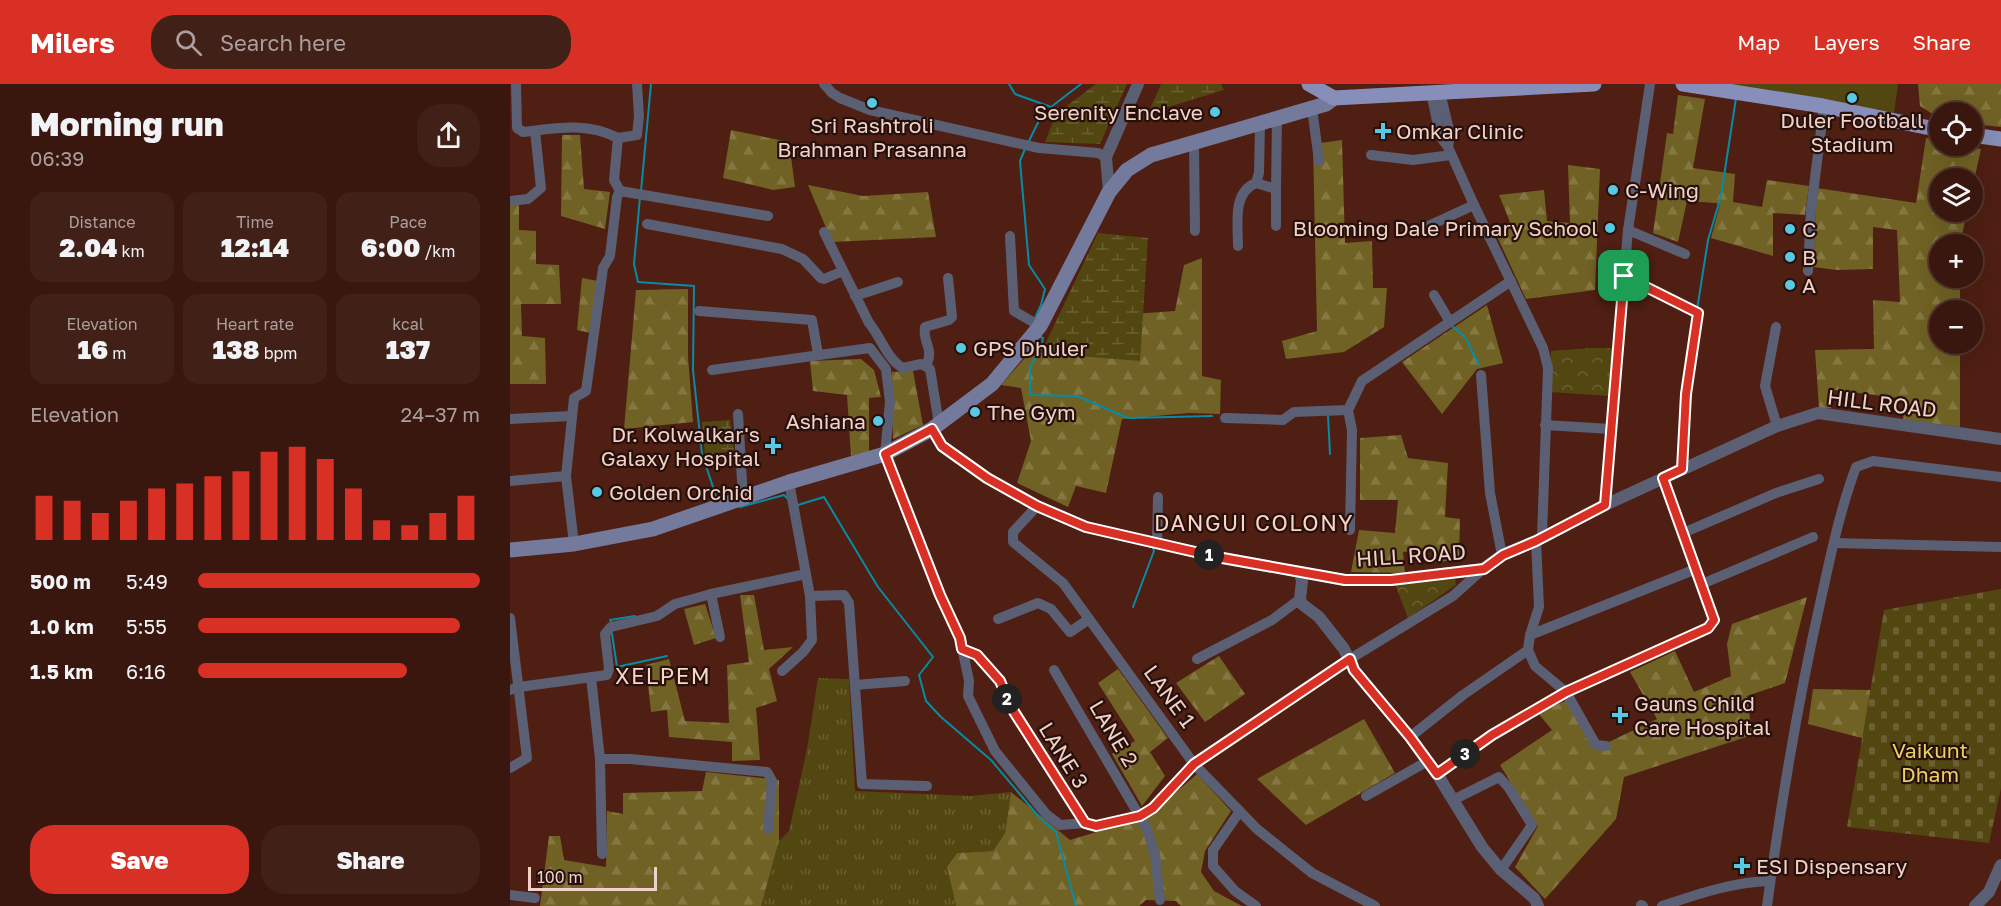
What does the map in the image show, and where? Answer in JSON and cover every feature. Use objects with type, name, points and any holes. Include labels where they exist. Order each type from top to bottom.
[{"type":"main road","points":[[1309,84],[1334,98],[1594,84]]},
{"type":"main road","points":[[1683,84],[1823,106],[1929,128]]},
{"type":"main road","points":[[510,550],[574,544],[653,529],[789,482],[885,454],[935,427],[992,384],[1040,326],[1109,192],[1127,170],[1151,155],[1326,104],[1334,98]]},
{"type":"main road","points":[[1983,137],[2001,139]]},
{"type":"street","points":[[516,84],[517,128],[523,132],[571,126],[605,132],[618,138],[637,135],[639,116],[637,84]]},
{"type":"street","points":[[824,84],[840,99],[870,110],[1039,148],[1098,153],[1106,157]]},
{"type":"street","points":[[1109,192],[1106,157],[1138,84]]},
{"type":"street","points":[[1605,505],[1628,230],[1650,84]]},
{"type":"street","points":[[1436,92],[1450,134],[1449,151],[1543,348],[1548,368],[1539,538],[1539,607],[1528,650],[1535,666],[1566,692],[1596,745],[1606,746]]},
{"type":"street","points":[[1808,271],[1811,210],[1824,114],[1823,106]]},
{"type":"street","points":[[1312,108],[1319,161]]},
{"type":"street","points":[[1276,117],[1276,225]]},
{"type":"street","points":[[1256,183],[1259,172],[1260,123]]},
{"type":"street","points":[[510,201],[528,199],[541,188],[535,130]]},
{"type":"street","points":[[618,138],[614,180],[620,191]]},
{"type":"street","points":[[1194,143],[1195,231]]},
{"type":"street","points":[[1371,154],[1413,160],[1449,151]]},
{"type":"street","points":[[1238,246],[1241,194],[1256,183],[1276,189]]},
{"type":"street","points":[[620,191],[768,216]]},
{"type":"street","points":[[574,544],[566,477],[571,416],[574,398],[586,391],[603,268],[610,256],[617,197],[620,191]]},
{"type":"street","points":[[1426,227],[1474,205]]},
{"type":"street","points":[[647,224],[782,249],[803,259],[824,279],[843,271]]},
{"type":"street","points":[[1628,230],[1685,254]]},
{"type":"street","points":[[824,232],[869,323],[878,333],[895,364],[903,369],[921,364],[930,369],[935,427]]},
{"type":"street","points":[[1010,236],[1014,310],[1040,326]]},
{"type":"street","points":[[1624,276],[1698,313],[1686,394],[1682,469]]},
{"type":"street","points":[[926,366],[930,357],[924,332],[925,327],[952,317],[948,278]]},
{"type":"street","points":[[1350,530],[1352,430],[1348,410],[1362,381],[1511,281]]},
{"type":"street","points":[[855,296],[898,282]]},
{"type":"street","points":[[1434,295],[1450,322]]},
{"type":"street","points":[[699,311],[812,320],[818,354]]},
{"type":"street","points":[[1776,327],[1765,386],[1777,426]]},
{"type":"street","points":[[712,370],[870,348],[886,369],[890,402],[885,454],[940,595],[960,638],[969,681],[968,696],[995,752],[1046,814],[1060,825],[1085,823],[1096,826],[1140,816],[1153,808],[1194,764],[1350,659],[1453,596],[1484,569]]},
{"type":"street","points":[[1481,375],[1490,493],[1503,555]]},
{"type":"street","points":[[1225,418],[1282,420],[1294,412],[1348,410]]},
{"type":"street","name":"HILL ROAD","points":[[935,427],[942,446],[987,478],[1037,506],[1086,527],[1300,573],[1345,580],[1391,580],[1484,569],[1503,555],[1682,469],[1777,426],[1818,413],[2001,439]]},
{"type":"street","points":[[738,414],[743,498]]},
{"type":"street","points":[[510,419],[571,416]]},
{"type":"street","points":[[1545,424],[1611,429]]},
{"type":"street","points":[[1767,906],[1797,717],[1842,503],[1856,467],[1873,461],[2001,477]]},
{"type":"street","points":[[510,481],[566,477]]},
{"type":"street","points":[[1437,774],[1492,735],[1566,692],[1708,628],[1714,620],[1663,478]]},
{"type":"street","points":[[1683,533],[1776,493],[1819,479]]},
{"type":"street","points":[[782,671],[812,640],[810,596],[789,482]]},
{"type":"street","points":[[1157,543],[1158,497]]},
{"type":"street","name":"LANE 1","points":[[1037,506],[1013,532],[1013,542],[1064,583],[1194,764],[1257,829],[1312,873],[1375,906]]},
{"type":"street","points":[[1702,584],[1813,537]]},
{"type":"street","points":[[1834,543],[2001,546]]},
{"type":"street","points":[[1530,635],[1696,569]]},
{"type":"street","points":[[1300,573],[1302,604],[1319,617],[1344,648],[1354,670],[1428,761],[1482,847],[1501,870],[1528,892],[1538,906]]},
{"type":"street","points":[[514,688],[607,675],[609,669],[605,634],[611,627],[657,616],[675,604],[711,594],[806,574]]},
{"type":"street","points":[[711,594],[720,637]]},
{"type":"street","points":[[810,596],[844,595],[849,603],[862,784],[927,786]]},
{"type":"street","points":[[1197,659],[1272,620],[1300,599]]},
{"type":"street","points":[[998,619],[1038,603],[1051,609],[1070,632],[1089,619]]},
{"type":"street","points":[[510,618],[514,688],[527,758],[510,768]]},
{"type":"street","name":"LANE 3","points":[[962,649],[977,655],[1000,681],[1011,707],[1085,823]]},
{"type":"street","points":[[1410,737],[1463,695],[1528,650]]},
{"type":"street","name":"LANE 2","points":[[1054,670],[1147,829],[1155,855],[1160,900]]},
{"type":"street","points":[[591,677],[600,759],[602,854]]},
{"type":"street","points":[[855,685],[905,681]]},
{"type":"street","points":[[600,759],[630,759],[767,772],[772,781],[768,829]]},
{"type":"street","points":[[1366,796],[1428,761]]},
{"type":"street","points":[[1453,800],[1499,777],[1509,788],[1532,825],[1501,870]]},
{"type":"street","points":[[1240,811],[1213,850],[1213,866],[1235,891],[1256,906]]},
{"type":"street","points":[[1975,906],[1995,891],[2001,865]]},
{"type":"street","points":[[1662,906],[1715,889],[1756,881],[1770,881]]},
{"type":"street","points":[[510,896],[535,898]]},
{"type":"green space","points":[[1096,84],[1127,84],[1100,144],[1045,142],[1056,114]]},
{"type":"green space","points":[[1161,84],[1221,84],[1224,90],[1165,108],[1147,116]]},
{"type":"green space","name":"Duler Football Stadium","points":[[1722,84],[1898,84],[1894,113]]},
{"type":"green space","points":[[1918,84],[2001,84],[2001,127],[1983,125],[1983,102],[1929,102],[1929,112],[1920,106]]},
{"type":"green space","points":[[1678,95],[1705,99],[1693,168],[1735,174],[1733,202],[1762,207],[1767,180],[1809,186],[1805,215],[1773,213],[1773,256],[1711,238],[1720,204],[1716,203],[1687,201],[1678,242],[1653,233],[1667,133],[1673,134]]},
{"type":"green space","points":[[731,130],[789,142],[795,187],[773,190],[723,178]]},
{"type":"green space","points":[[562,135],[580,135],[584,189],[610,192],[605,229],[561,216]]},
{"type":"green space","points":[[1926,138],[1929,139],[1929,156],[1979,156],[1977,168],[1929,168],[1929,222],[1965,222],[1962,234],[1929,234],[1929,288],[1960,288],[1960,300],[1929,300],[1929,354],[1960,354],[1960,427],[1903,420],[1906,399],[1835,390],[1831,408],[1819,408],[1815,350],[1874,349],[1873,300],[1900,302],[1897,230],[1873,227],[1873,269],[1837,270],[1813,267],[1817,188],[1916,203]]},
{"type":"green space","points":[[1342,140],[1345,243],[1372,241],[1373,288],[1387,288],[1384,327],[1344,352],[1286,359],[1282,341],[1317,331],[1313,144]]},
{"type":"green space","points":[[1568,165],[1600,169],[1595,290],[1526,299],[1494,230],[1510,222],[1499,195],[1544,190],[1547,221],[1570,223]]},
{"type":"green space","points":[[808,185],[863,196],[928,192],[936,237],[832,242]]},
{"type":"green space","points":[[510,199],[519,199],[519,230],[536,231],[536,264],[559,265],[561,304],[521,304],[522,336],[545,338],[546,384],[510,384]]},
{"type":"green space","points":[[1098,233],[1148,238],[1140,361],[1041,353]]},
{"type":"green space","points":[[1202,258],[1202,376],[1221,380],[1220,414],[1189,413],[1122,419],[1106,493],[1076,486],[1068,507],[1017,483],[1031,441],[1021,388],[1001,385],[1030,352],[1131,358],[1132,314],[1175,311],[1184,265]]},
{"type":"green space","points":[[582,278],[598,281],[590,333],[577,330]]},
{"type":"green space","points":[[688,289],[688,356],[693,422],[624,429],[636,290]]},
{"type":"green space","points":[[1487,305],[1503,363],[1477,369],[1442,414],[1402,362]]},
{"type":"green space","points":[[1613,348],[1610,396],[1550,392],[1551,351]]},
{"type":"green space","points":[[861,359],[874,370],[881,397],[869,398],[869,452],[851,456],[847,395],[813,391],[810,361]]},
{"type":"green space","points":[[913,371],[923,425],[893,439],[892,372]]},
{"type":"green space","points":[[730,420],[734,451],[705,455],[702,422]]},
{"type":"green space","points":[[1401,435],[1408,458],[1448,463],[1445,517],[1460,519],[1459,559],[1434,563],[1436,548],[1403,552],[1405,573],[1351,572],[1359,530],[1395,533],[1398,500],[1360,500],[1360,438]]},
{"type":"green space","points":[[1455,579],[1456,585],[1408,618],[1395,584]]},
{"type":"green space","name":"Vaikunt Dham","points":[[2001,589],[2001,788],[1989,843],[1847,827],[1884,610]]},
{"type":"green space","points":[[740,595],[754,595],[764,650],[793,647],[769,669],[777,701],[756,708],[760,760],[732,761],[732,742],[669,737],[667,710],[651,712],[646,665],[669,659],[685,721],[729,723],[727,665],[749,662]]},
{"type":"green space","points":[[1807,597],[1785,683],[1747,696],[1752,735],[1624,777],[1616,819],[1545,899],[1515,867],[1538,826],[1500,765],[1552,730],[1538,713],[1567,700],[1594,749],[1657,719],[1630,672],[1675,651],[1694,692],[1731,676],[1727,644],[1732,624]]},
{"type":"green space","points":[[705,604],[716,638],[694,645],[684,609]]},
{"type":"green space","points":[[1219,656],[1245,694],[1205,722],[1176,683]]},
{"type":"green space","points":[[1118,669],[1168,738],[1150,752],[1165,776],[1142,806],[1112,754],[1135,741],[1098,683]]},
{"type":"green space","points":[[818,678],[849,679],[855,791],[970,796],[1011,792],[1005,833],[993,851],[957,853],[947,865],[956,906],[761,906],[779,841],[789,831],[807,749]]},
{"type":"green space","points":[[1813,689],[1870,690],[1872,730],[1862,738],[1808,724]]},
{"type":"green space","points":[[1364,719],[1395,773],[1306,825],[1257,779]]},
{"type":"green space","points":[[706,772],[779,780],[779,841],[761,906],[540,906],[549,836],[560,836],[564,860],[606,867],[607,811],[623,814],[623,793],[702,791]]},
{"type":"green space","points":[[1197,774],[1231,811],[1205,851],[1201,872],[1214,891],[1242,906],[1181,906],[1176,901],[1146,900],[1139,906],[956,906],[947,866],[957,853],[993,851],[1005,833],[1011,792],[1070,840],[1149,816]]},
{"type":"waterway","points":[[641,191],[651,84]]},
{"type":"waterway","points":[[1009,84],[1015,94],[1051,107],[1081,84]]},
{"type":"waterway","points":[[1697,310],[1708,240],[1721,196],[1736,98]]},
{"type":"waterway","points":[[1029,141],[1046,106]]},
{"type":"waterway","points":[[1025,149],[1020,161],[1029,265],[1045,289],[1035,318]]},
{"type":"waterway","points":[[640,197],[634,264],[638,282],[694,286],[693,370],[702,454],[718,502]]},
{"type":"waterway","points":[[1452,326],[1465,337],[1479,365]]},
{"type":"waterway","points":[[1038,336],[1043,338],[1040,352],[1030,366],[1030,395],[1077,396],[1128,418],[1212,416]]},
{"type":"waterway","points":[[1328,415],[1330,454]]},
{"type":"waterway","points":[[740,507],[784,495],[787,498]]},
{"type":"waterway","points":[[798,505],[824,497],[878,587],[933,657],[919,675],[926,701],[991,760],[1040,818],[1056,832],[1076,906]]},
{"type":"waterway","points":[[1133,607],[1154,551],[1153,548]]},
{"type":"waterway","points":[[611,622],[610,620],[635,616]]},
{"type":"waterway","points":[[612,634],[617,667],[667,656]]},
{"type":"place","name":"Duler Football Stadium","points":[[1852,98]]},
{"type":"place","name":"Sri Rashtroli Brahman Prasanna","points":[[872,103]]},
{"type":"place","name":"Serenity Enclave","points":[[1215,112]]},
{"type":"place","name":"Omkar Clinic","points":[[1383,131]]},
{"type":"place","name":"C-Wing","points":[[1613,190]]},
{"type":"place","name":"Blooming Dale Primary School","points":[[1610,228]]},
{"type":"place","name":"C","points":[[1790,229]]},
{"type":"place","name":"B","points":[[1790,257]]},
{"type":"place","name":"A","points":[[1790,285]]},
{"type":"place","name":"GPS Dhuler","points":[[961,348]]},
{"type":"place","name":"The Gym","points":[[975,412]]},
{"type":"place","name":"Ashiana","points":[[878,421]]},
{"type":"place","name":"Dr. Kolwalkar's Galaxy Hospital","points":[[773,446]]},
{"type":"place","name":"Golden Orchid","points":[[597,492]]},
{"type":"place","name":"Gauns Child Care Hospital","points":[[1620,715]]},
{"type":"place","name":"ESI Dispensary","points":[[1742,866]]},
{"type":"district","name":"DANGUI COLONY","points":[[1254,522]]},
{"type":"district","name":"XELPEM","points":[[663,675]]},
{"type":"route","points":[[1624,276],[1698,313],[1686,394],[1682,469],[1663,478],[1714,620],[1708,628],[1566,692],[1492,735],[1437,774],[1410,737],[1354,670],[1350,659],[1194,764],[1153,808],[1140,816],[1096,826],[1085,823],[1011,707],[1000,681],[977,655],[962,649],[960,638],[940,595],[885,454],[932,429],[942,446],[987,478],[1037,506],[1086,527],[1289,571],[1345,580],[1391,580],[1484,569],[1503,555],[1536,541],[1605,505],[1624,276]]}]
